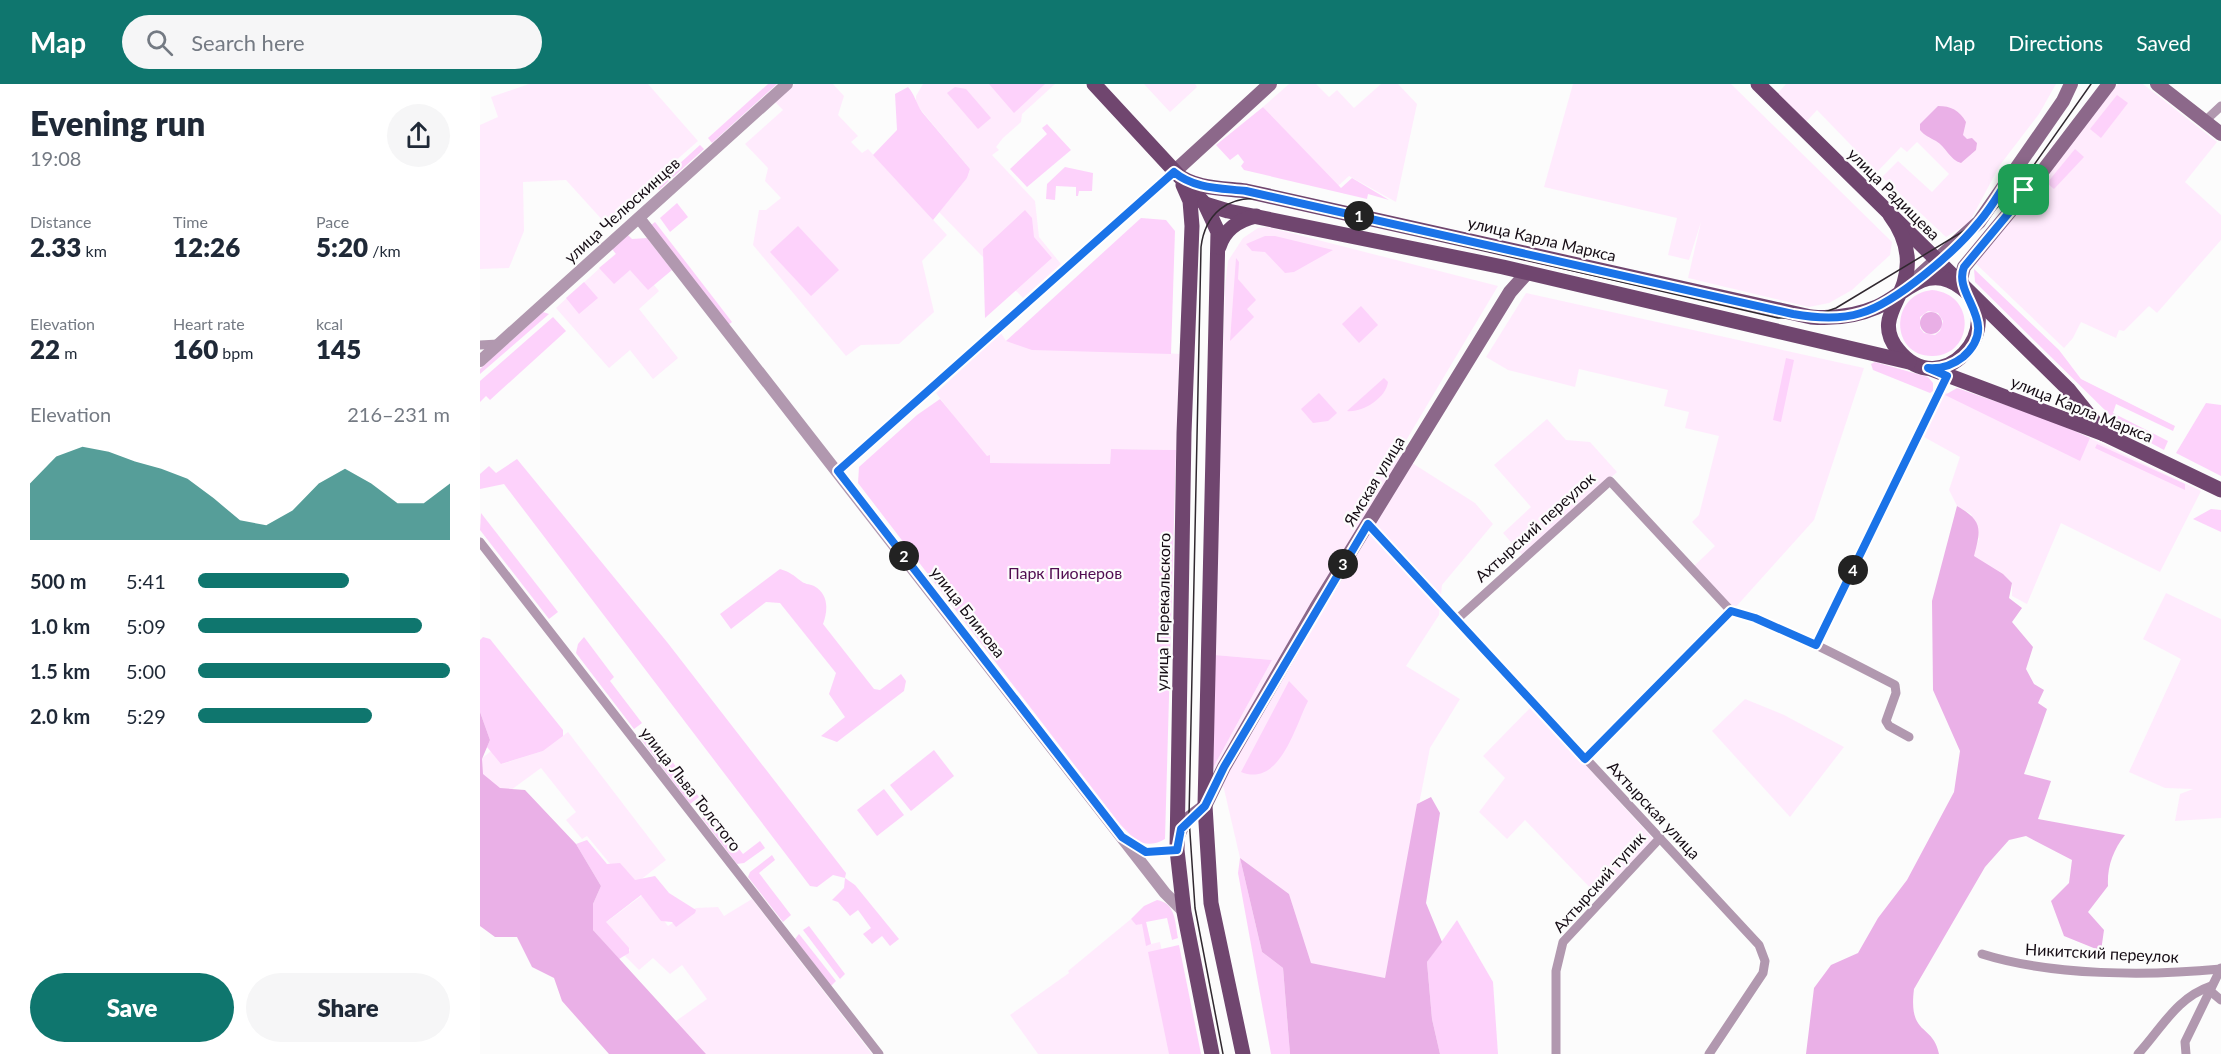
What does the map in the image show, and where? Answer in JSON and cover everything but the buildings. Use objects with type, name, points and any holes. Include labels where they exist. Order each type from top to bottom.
[{"type":"main road","points":[[1094,84],[1205,204],[1215,223],[1219,247],[1205,806],[1211,903],[1242,1054]]},
{"type":"main road","points":[[1174,173],[1270,84]]},
{"type":"main road","name":"улица Радищева","points":[[1758,84],[2068,389],[2104,434]]},
{"type":"main road","points":[[1890,215],[1899,228],[1907,253],[1906,273],[1891,309],[1889,331],[1897,349],[1921,366],[1937,368],[1955,363],[1964,356],[1974,340],[1978,323],[1977,312],[1961,279],[1964,267],[2032,185],[2109,84]]},
{"type":"main road","points":[[2157,84],[2221,134]]},
{"type":"main road","points":[[1900,292],[1937,262],[1979,222],[2072,85]]},
{"type":"main road","name":"улица Карла Маркса","points":[[1174,173],[1190,183],[1246,191],[1793,314],[1825,318],[1860,314],[1880,306],[1900,292]]},
{"type":"main road","name":"улица Перекальского","points":[[1174,173],[1190,201],[1191,237],[1184,423],[1177,850],[1184,912],[1212,1054]]},
{"type":"main road","points":[[2012,173],[2012,181],[2018,189],[2024,190],[2032,185]]},
{"type":"main road","points":[[1191,237],[1195,219],[1205,204],[1220,195],[1246,191]]},
{"type":"main road","name":"улица Карла Маркса","points":[[1205,204],[1215,208],[1527,273],[1921,366],[2104,434],[2221,490]]},
{"type":"main road","points":[[1219,247],[1223,237],[1233,226],[1249,218],[1260,216]]},
{"type":"main road","name":"Ямская улица","points":[[1205,806],[1224,767],[1368,524],[1510,292],[1527,273]]},
{"type":"main road","points":[[1900,292],[1910,284],[1933,279],[1953,282],[1964,289]]},
{"type":"main road","points":[[1177,850],[1184,822],[1205,806]]},
{"type":"street","name":"улица Челюскинцев","points":[[480,361],[786,84]]},
{"type":"street","points":[[2205,121],[2221,106]]},
{"type":"street","points":[[838,471],[1174,173]]},
{"type":"street","name":"улица Блинова","points":[[639,218],[1165,893],[1184,912]]},
{"type":"street","points":[[480,345],[498,344]]},
{"type":"street","points":[[1816,645],[1947,376]]},
{"type":"street","name":"Ахтырский переулок","points":[[1456,620],[1610,481],[1731,611],[1755,618],[1816,645],[1895,685],[1896,693],[1886,721],[1889,726],[1909,737]]},
{"type":"street","name":"Ахтырская улица","points":[[1368,524],[1763,952],[1765,961],[1763,973],[1709,1054]]},
{"type":"street","name":"улица Льва Толстого","points":[[480,542],[879,1054]]},
{"type":"street","points":[[1585,759],[1731,611]]},
{"type":"street","points":[[1122,837],[1146,852],[1177,850]]},
{"type":"street","name":"Ахтырский тупик","points":[[1556,1054],[1556,971],[1563,942],[1573,928],[1660,838]]},
{"type":"street","name":"Никитский переулок","points":[[1982,954],[2008,962],[2092,970],[2175,973],[2221,969]]},
{"type":"street","points":[[2186,1054],[2185,1042],[2221,969]]},
{"type":"street","points":[[2210,988],[2221,1000]]},
{"type":"street","points":[[2138,1054],[2177,1005],[2200,990],[2210,988]]},
{"type":"shaded area","points":[[529,84],[648,84],[698,141],[605,223],[566,180],[523,182],[524,231],[509,268],[480,269],[480,125],[498,117],[491,97]]},
{"type":"shaded area","points":[[795,84],[833,84],[844,96],[838,115],[858,136],[851,142],[862,153],[868,149],[947,235],[922,261],[934,312],[899,344],[861,345],[846,356],[753,245],[759,210],[766,210],[781,198],[765,181],[768,168],[745,144],[783,110],[775,102]]},
{"type":"shaded area","points":[[923,84],[1055,84],[1022,114],[1021,122],[1003,138],[996,147],[999,150],[992,155],[1035,201],[1039,237],[1061,264],[1023,298],[939,212],[967,178],[970,169],[916,104],[916,96]]},
{"type":"shaded area","points":[[1144,84],[1195,84],[1197,87],[1170,112]]},
{"type":"shaded area","points":[[1289,84],[1316,84],[1329,97],[1337,90],[1354,108],[1381,84],[1398,84],[1417,104],[1396,202],[1349,176],[1338,186],[1263,107]]},
{"type":"shaded area","points":[[1573,84],[1731,84],[1892,242],[1890,255],[1852,290],[1829,303],[1809,307],[1688,278],[1701,222],[1689,260],[1668,255],[1677,218],[1544,187]]},
{"type":"shaded area","points":[[1786,84],[2056,84],[2039,114],[2000,165],[1969,223],[1946,237],[1882,177],[1898,161],[1932,192],[1949,174],[1917,142],[1907,152],[1901,147],[1877,172],[1817,110],[1806,122],[1777,94]]},
{"type":"shaded area","points":[[2118,84],[2143,84],[2217,142],[2185,182],[2221,215],[2221,240],[2157,313],[2149,306],[2124,331],[2119,330],[2116,338],[2081,322],[2073,338],[2064,348],[1972,260]]},
{"type":"shaded area","points":[[1938,106],[1951,108],[1960,114],[1966,122],[1963,135],[1967,139],[1972,138],[1977,143],[1976,150],[1961,163],[1920,130],[1920,124]]},
{"type":"shaded area","points":[[1267,227],[1498,286],[1398,454],[1475,503],[1493,524],[1442,585],[1439,615],[1406,666],[1460,699],[1430,748],[1385,978],[1311,963],[1289,894],[1240,858],[1224,789],[1213,768],[1272,660],[1215,655],[1225,287],[1228,261],[1243,238],[1258,228]]},
{"type":"shaded area","points":[[622,248],[659,291],[639,309],[678,358],[653,379],[630,350],[609,368],[556,308]]},
{"type":"shaded area","points":[[1526,293],[1864,368],[1814,520],[1734,609],[1693,567],[1715,546],[1692,522],[1699,515],[1719,436],[1685,428],[1689,412],[1664,406],[1668,390],[1579,369],[1575,387],[1508,370],[1486,357]]},
{"type":"shaded area","points":[[1931,312],[1939,315],[1942,323],[1939,331],[1931,334],[1923,331],[1920,323],[1923,315]]},
{"type":"shaded area","points":[[1001,333],[1006,341],[1179,354],[1176,450],[1111,449],[1110,464],[990,463],[936,393]]},
{"type":"shaded area","points":[[1944,392],[2090,438],[2201,491],[2160,572],[2061,523],[2027,604],[2012,596],[2012,583],[1973,556],[1979,539],[1971,514],[1957,506],[1949,490],[1960,457],[1924,437]]},
{"type":"shaded area","points":[[1547,419],[1566,440],[1590,442],[1617,472],[1523,556],[1503,533],[1531,507],[1494,465]]},
{"type":"shaded area","points":[[1957,506],[1972,516],[1978,526],[1974,556],[2003,574],[2012,583],[2009,598],[2022,608],[2012,622],[2033,647],[2026,669],[2034,684],[2044,690],[2038,703],[2047,709],[2024,774],[2051,781],[2038,819],[2125,835],[2112,859],[2108,886],[2088,912],[2104,930],[2101,951],[2064,936],[2051,901],[2069,883],[2072,860],[2026,836],[2009,840],[1985,867],[1914,989],[1915,1015],[1922,1028],[1936,1044],[1939,1054],[1806,1054],[1814,988],[1831,965],[1858,953],[1878,918],[1907,880],[1954,792],[1960,751],[1933,690],[1932,601]]},
{"type":"shaded area","points":[[2166,593],[2221,619],[2221,818],[2175,821],[2180,794],[2193,789],[2165,788],[2129,772],[2181,659],[2143,639]]},
{"type":"shaded area","points":[[1745,699],[1784,715],[1844,747],[1790,817],[1712,731]]},
{"type":"shaded area","points":[[1532,706],[1654,840],[1598,896],[1525,820],[1507,839],[1479,812],[1505,778],[1483,756]]},
{"type":"shaded area","points":[[480,712],[490,740],[482,759],[483,774],[500,788],[525,790],[576,844],[601,886],[593,904],[593,930],[706,1054],[609,1054],[562,1001],[554,978],[532,967],[517,937],[495,937],[480,926]]},
{"type":"shaded area","points":[[568,732],[666,860],[630,888],[587,836],[582,839],[566,820],[576,812],[541,768],[511,790],[496,789],[480,771],[480,760],[491,751],[502,764],[543,751]]},
{"type":"shaded area","points":[[1431,797],[1440,813],[1426,903],[1442,942],[1427,962],[1432,1019],[1440,1054],[1290,1054],[1283,968],[1262,952],[1240,858],[1289,894],[1311,963],[1385,978],[1417,804]]},
{"type":"shaded area","points":[[644,894],[668,926],[696,908],[718,907],[724,916],[752,899],[872,1054],[706,1054],[676,1021],[707,999],[682,965],[670,974],[653,958],[639,970],[625,956],[630,950],[605,923]]},
{"type":"shaded area","points":[[1131,919],[1136,925],[1146,922],[1151,944],[1160,942],[1184,1054],[1038,1054],[1010,1015],[1069,973],[1068,971]]},
{"type":"green space","points":[[768,84],[777,84],[712,143],[708,138]]},
{"type":"green space","points":[[989,84],[1045,84],[1014,113]]},
{"type":"green space","points":[[908,87],[922,112],[970,169],[967,178],[933,220],[873,155],[897,130],[895,94]]},
{"type":"green space","points":[[955,87],[966,89],[991,118],[978,129],[947,93]]},
{"type":"green space","points":[[2117,95],[2128,103],[2101,138],[2090,129]]},
{"type":"green space","points":[[1263,107],[1341,188],[1352,178],[1389,200],[1368,194],[1367,199],[1244,170],[1241,166],[1244,162],[1238,154],[1230,160],[1216,145]]},
{"type":"green space","points":[[1047,124],[1071,150],[1027,187],[1010,169],[1047,134],[1042,128]]},
{"type":"green space","points":[[700,145],[704,149],[659,190],[655,186]]},
{"type":"green space","points":[[2075,149],[2084,157],[2054,189],[2047,183]]},
{"type":"green space","points":[[1065,167],[1093,173],[1092,191],[1079,191],[1076,196],[1076,187],[1056,186],[1055,200],[1046,199],[1047,184]]},
{"type":"green space","points":[[677,203],[688,217],[670,232],[660,218]]},
{"type":"green space","points":[[1025,210],[1032,218],[1034,237],[1052,258],[985,318],[983,249]]},
{"type":"green space","points":[[1141,218],[1166,220],[1175,231],[1171,354],[1032,350],[1006,341]]},
{"type":"green space","points":[[655,222],[732,322],[728,325],[650,226]]},
{"type":"green space","points":[[798,226],[839,270],[811,296],[770,252]]},
{"type":"green space","points":[[628,235],[632,239],[647,238],[672,270],[648,290],[630,270],[614,284],[599,268],[616,254],[612,249]]},
{"type":"green space","points":[[1265,236],[1275,236],[1333,250],[1294,272],[1285,273],[1265,252],[1252,251],[1246,244]]},
{"type":"green space","points":[[1236,258],[1239,262],[1238,279],[1256,300],[1247,309],[1254,317],[1230,341]]},
{"type":"green space","points":[[1974,269],[2059,350],[2081,379],[2175,426],[2173,431],[2116,404],[2113,413],[2168,441],[2164,450],[2132,433],[2115,420],[1975,282]]},
{"type":"green space","points":[[584,282],[598,298],[579,314],[566,298]]},
{"type":"green space","points":[[1932,290],[1947,294],[1957,302],[1963,312],[1965,324],[1963,336],[1947,353],[1933,356],[1919,354],[1909,347],[1903,337],[1900,325],[1902,313],[1908,303],[1918,294]],"holes":[[[1928,311],[1938,313],[1943,321],[1940,331],[1935,335],[1924,333],[1920,328],[1920,317]]]},
{"type":"green space","points":[[1361,306],[1378,325],[1359,343],[1342,324]]},
{"type":"green space","points":[[543,312],[549,314],[480,374],[480,369]]},
{"type":"green space","points":[[553,317],[566,331],[490,400],[486,396],[480,402],[480,381]]},
{"type":"green space","points":[[1786,358],[1794,360],[1781,422],[1773,420]]},
{"type":"green space","points":[[1875,362],[1928,377],[1933,383],[1933,391],[1930,393],[1873,370],[1871,364]]},
{"type":"green space","points":[[1384,378],[1388,382],[1378,399],[1359,410],[1347,411]]},
{"type":"green space","points":[[1957,388],[2055,422],[2090,438],[2080,461],[1945,395]]},
{"type":"green space","points":[[1319,393],[1337,413],[1328,421],[1313,423],[1301,409]]},
{"type":"green space","name":"Парк Пионеров","points":[[940,399],[987,456],[990,455],[990,463],[1110,464],[1111,449],[1176,450],[1165,839],[1151,844],[1145,843],[1135,838],[1119,823],[858,483],[859,467],[917,415]]},
{"type":"green space","points":[[2206,403],[2221,405],[2221,476],[2176,453]]},
{"type":"green space","points":[[2097,444],[2185,484],[2185,490],[2095,448]]},
{"type":"green space","points":[[517,459],[667,642],[846,873],[845,878],[833,875],[817,887],[810,886],[504,484],[480,489],[480,474],[489,466],[496,473]]},
{"type":"green space","points":[[2211,509],[2221,510],[2221,532],[2193,519]]},
{"type":"green space","points":[[481,513],[558,612],[549,619],[480,530]]},
{"type":"green space","points":[[780,569],[819,589],[826,603],[823,624],[874,689],[880,690],[901,674],[906,681],[904,691],[837,742],[821,736],[845,717],[829,694],[836,673],[780,603],[766,602],[731,629],[720,614]]},
{"type":"green space","points":[[483,637],[490,639],[563,730],[563,736],[543,751],[501,764],[487,747],[490,740],[480,712],[480,640]]},
{"type":"green space","points":[[584,637],[614,677],[610,681],[642,723],[634,729],[576,653],[578,644]]},
{"type":"green space","points":[[1215,655],[1272,660],[1213,768]]},
{"type":"green space","points":[[1289,681],[1308,701],[1291,739],[1276,763],[1266,771],[1255,775],[1241,772]]},
{"type":"green space","points":[[649,731],[699,797],[690,804],[640,738]]},
{"type":"green space","points":[[934,750],[954,776],[911,811],[890,785]]},
{"type":"green space","points":[[884,789],[904,815],[877,836],[857,810]]},
{"type":"green space","points":[[710,811],[743,854],[760,841],[765,848],[744,863],[737,864],[702,818]]},
{"type":"green space","points":[[587,840],[607,864],[620,863],[635,880],[655,876],[669,893],[696,910],[695,913],[676,927],[672,922],[661,921],[641,895],[606,922],[629,948],[629,953],[619,959],[593,930],[593,904],[601,886],[576,844]]},
{"type":"green space","points":[[772,855],[775,860],[759,873],[791,915],[783,922],[748,877],[750,872]]},
{"type":"green space","points":[[1240,858],[1262,952],[1283,968],[1290,1054],[1271,1054],[1238,873]]},
{"type":"green space","points":[[845,878],[855,885],[899,939],[890,946],[882,936],[872,944],[863,934],[871,928],[858,910],[850,916],[838,902],[832,900],[844,888]]},
{"type":"green space","points":[[1157,900],[1171,909],[1178,938],[1172,940],[1167,918],[1146,922],[1151,944],[1146,946],[1142,924],[1136,925],[1131,919],[1144,906]]},
{"type":"green space","points":[[1457,920],[1493,982],[1498,1054],[1440,1054],[1432,1019],[1427,962]]},
{"type":"green space","points":[[809,926],[845,974],[840,979],[803,930]]},
{"type":"green space","points":[[799,934],[836,981],[831,986],[795,939]]},
{"type":"green space","points":[[1179,945],[1201,1054],[1169,1054],[1148,952]]},
{"type":"tram line","points":[[1223,1054],[1195,908],[1189,818],[1201,247],[1203,235],[1213,216],[1220,209],[1238,200],[1261,199],[1778,318],[1811,317],[1836,308],[1987,217],[2017,189],[2091,84]]},
{"type":"route","points":[[1174,172],[1185,181],[1203,186],[1246,191],[1793,314],[1825,318],[1860,314],[1893,298],[1968,235],[1988,211],[2012,173],[2013,185],[2024,190],[2032,185],[1964,267],[1962,284],[1977,312],[1978,323],[1971,348],[1955,363],[1928,368],[1947,376],[1816,645],[1755,618],[1731,611],[1585,759],[1368,524],[1316,608],[1224,767],[1205,806],[1184,822],[1177,850],[1146,852],[1122,837],[838,471],[1174,172]]}]
